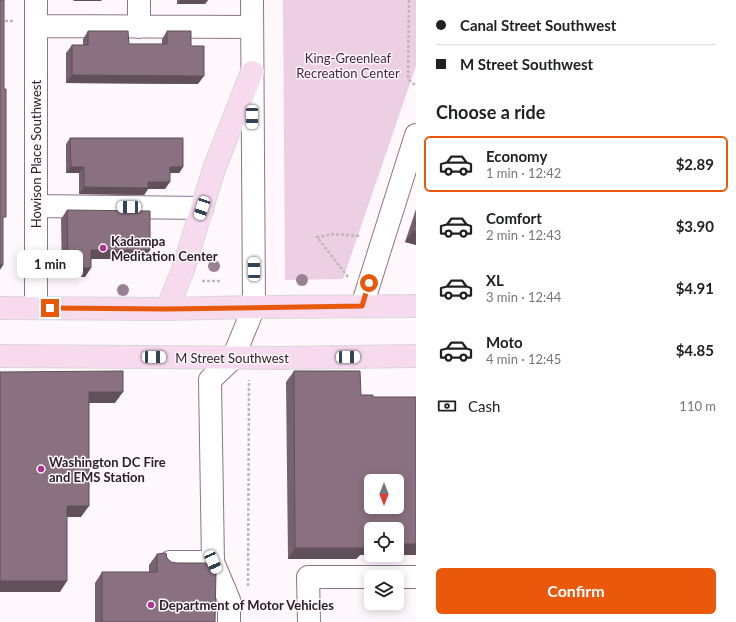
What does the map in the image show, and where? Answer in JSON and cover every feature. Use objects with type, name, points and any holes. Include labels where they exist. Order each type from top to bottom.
[{"type":"main road","points":[[167,309],[183,270],[214,169],[252,72]]},
{"type":"main road","points":[[0,308],[167,309],[416,306]]},
{"type":"main road","name":"M Street Southwest","points":[[0,356],[233,358],[416,356]]},
{"type":"street","name":"Howison Place Southwest","points":[[36,0],[29,24],[36,206],[36,308]]},
{"type":"street","points":[[139,0],[139,27]]},
{"type":"street","points":[[229,622],[229,600],[213,562],[210,380],[233,358],[254,307],[252,0]]},
{"type":"street","points":[[29,24],[139,27],[252,27]]},
{"type":"street","points":[[362,306],[416,135]]},
{"type":"street","points":[[36,206],[202,208]]},
{"type":"street","points":[[170,562],[213,562]]},
{"type":"street","points":[[309,622],[308,576],[416,576]]},
{"type":"path","points":[[409,0],[408,78],[415,85]]},
{"type":"path","points":[[0,21],[29,24]]},
{"type":"path","points":[[349,278],[317,237],[334,234],[363,236]]},
{"type":"path","points":[[196,281],[220,281]]},
{"type":"path","points":[[248,380],[248,591]]},
{"type":"green space","name":"King-Greenleaf Recreation Center","points":[[283,0],[416,0],[416,66],[343,279],[285,280]]},
{"type":"building","points":[[0,0],[4,0],[4,89],[6,89],[6,217],[3,217],[3,265],[0,265]]},
{"type":"building","points":[[88,31],[128,31],[129,44],[167,44],[167,31],[191,31],[191,46],[204,46],[204,76],[72,75],[72,45],[88,45]]},
{"type":"building","points":[[70,138],[183,138],[183,167],[170,167],[170,182],[148,182],[148,188],[84,187],[84,167],[71,167]]},
{"type":"building","name":"Kadampa Meditation Center","points":[[67,210],[150,211],[150,250],[91,250],[91,268],[68,268]]},
{"type":"building","points":[[416,221],[416,232],[413,231]]},
{"type":"building","name":"Washington DC Fire and EMS Station","points":[[123,371],[123,392],[89,392],[89,506],[67,506],[67,581],[0,581],[0,372]]},
{"type":"building","points":[[294,371],[360,371],[361,395],[373,395],[373,397],[416,397],[416,544],[404,544],[404,522],[364,522],[364,548],[295,548]]},
{"type":"building","name":"Department of Motor Vehicles","points":[[166,553],[167,558],[171,562],[212,563],[216,571],[215,622],[102,622],[102,572],[157,572],[157,554]]},
{"type":"place","name":"Kadampa Meditation Center","points":[[103,248]]},
{"type":"place","name":"Washington DC Fire and EMS Station","points":[[41,469]]},
{"type":"place","name":"Department of Motor Vehicles","points":[[151,605]]},
{"type":"route","points":[[50,308],[167,309],[362,306],[369,283]]}]
